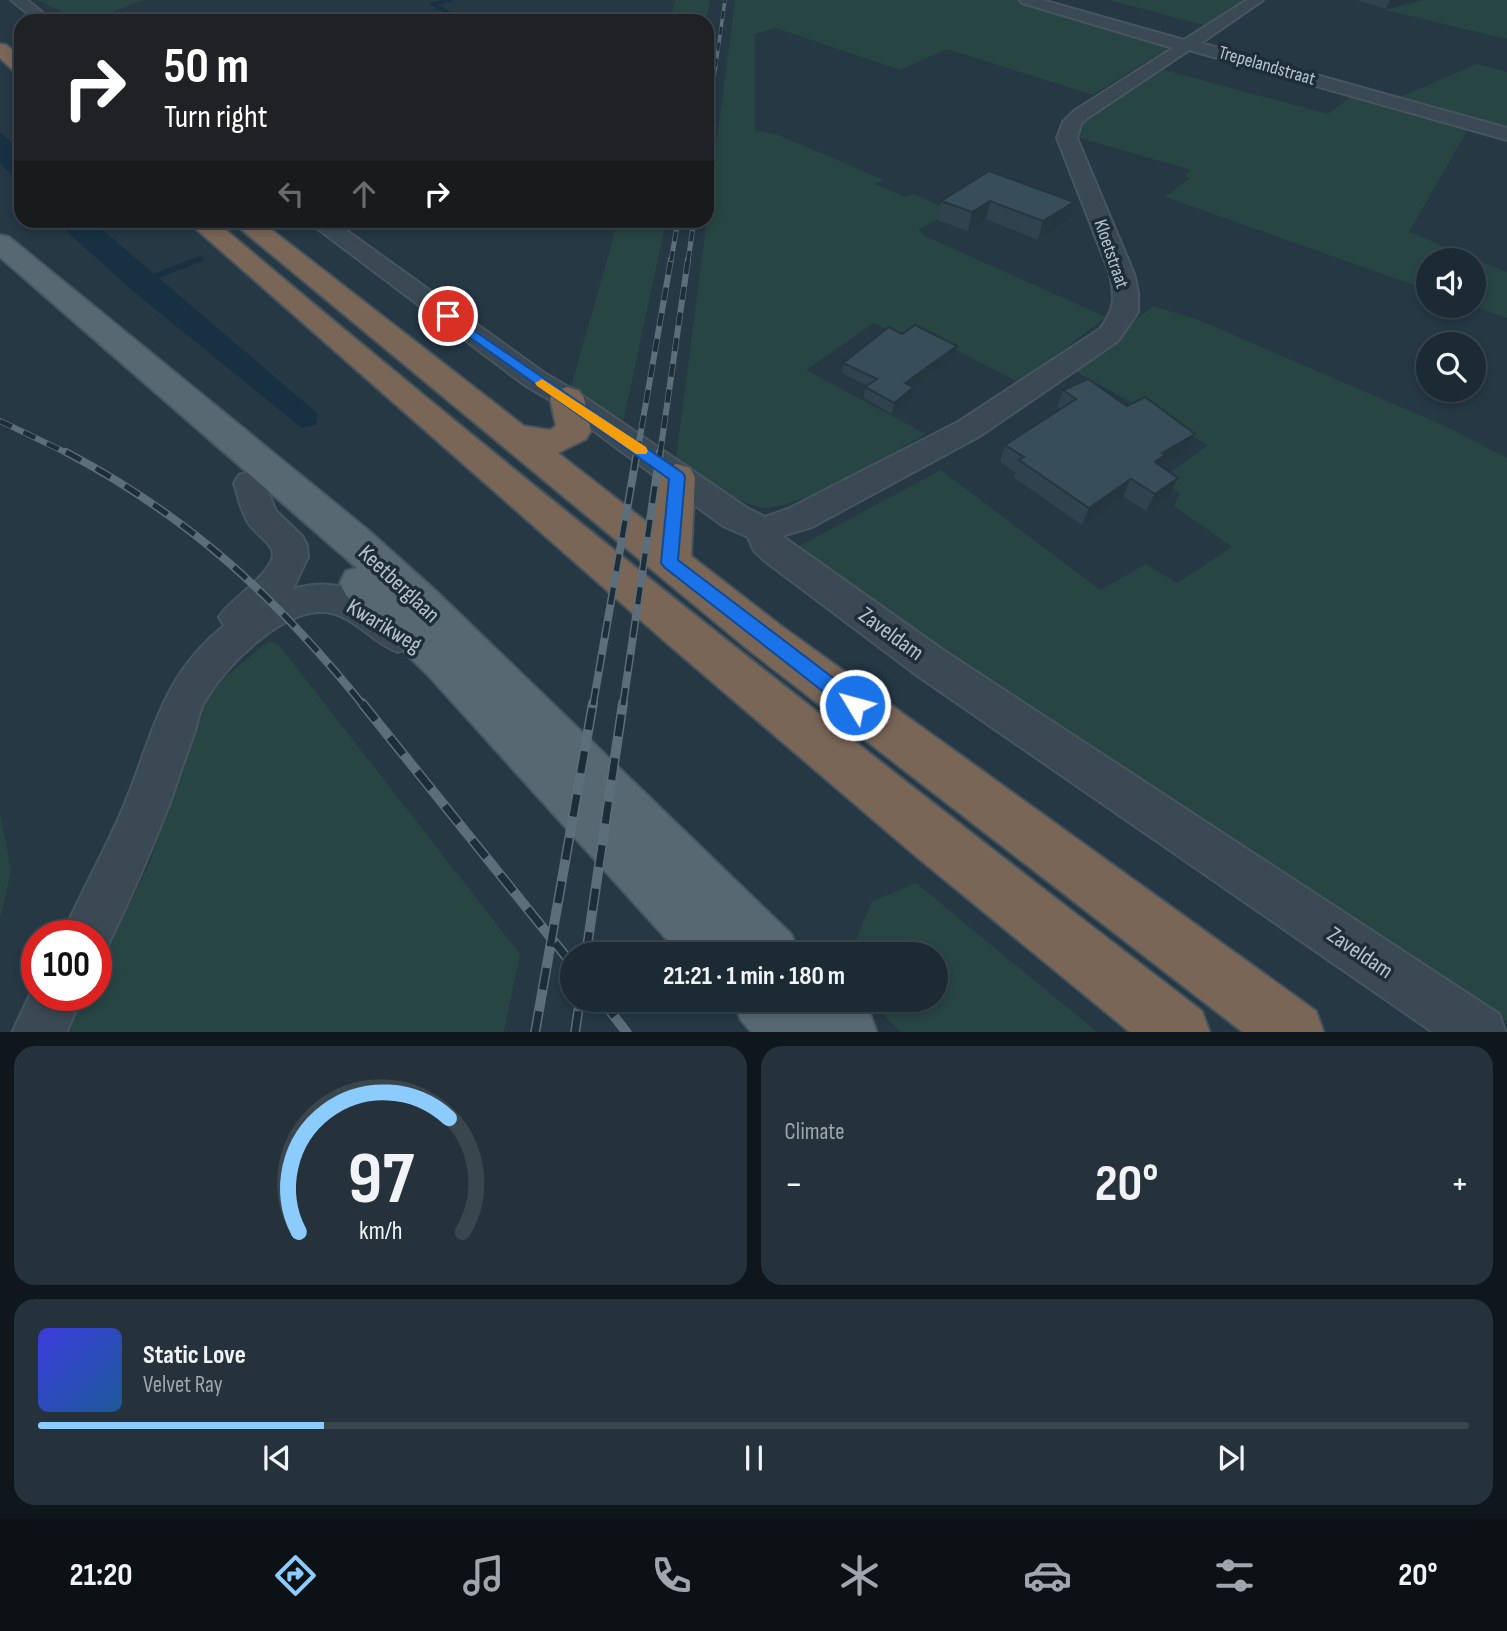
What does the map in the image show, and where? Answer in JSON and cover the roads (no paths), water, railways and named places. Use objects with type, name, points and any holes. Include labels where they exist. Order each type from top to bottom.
[{"type":"highway","points":[[0,49],[14,61]]},
{"type":"highway","points":[[207,228],[692,641],[943,846],[1180,1032]]},
{"type":"highway","points":[[252,228],[765,638],[1294,1032]]},
{"type":"highway","points":[[511,436],[555,442],[574,431],[567,398]]},
{"type":"highway","points":[[670,563],[677,477]]},
{"type":"main road","name":"Keetberglaan","points":[[0,243],[212,420],[411,594],[759,942]]},
{"type":"main road","name":"Keetberglaan","points":[[0,266],[337,560],[443,661],[708,942]]},
{"type":"main road","points":[[774,1012],[793,1032]]},
{"type":"main road","points":[[828,1012],[847,1032]]},
{"type":"street","points":[[18,0],[37,14]]},
{"type":"street","name":"Trepelandstraat","points":[[1027,0],[1507,134]]},
{"type":"street","name":"Kloetstraat","points":[[762,530],[800,518],[969,429],[1109,335],[1125,312],[1126,292],[1122,274],[1075,161],[1067,138],[1068,129],[1080,115],[1256,0]]},
{"type":"street","name":"Zaveldam","points":[[328,228],[536,380],[567,398],[735,517],[762,530],[766,542],[778,553],[929,662],[1480,1032]]},
{"type":"street","name":"Kwarikweg","points":[[95,920],[123,864],[203,657],[217,638],[278,583],[291,557],[290,545],[262,517],[250,483]]},
{"type":"street","name":"Kwarikweg","points":[[190,690],[206,667],[252,625],[298,602],[325,597],[343,599],[381,627],[443,661]]},
{"type":"street","points":[[38,1032],[48,1011]]},
{"type":"water","points":[[0,132],[14,145],[14,178],[0,163]]},
{"type":"water","points":[[63,228],[100,228],[318,414],[316,425],[302,428],[140,297]]},
{"type":"waterway","points":[[451,0],[432,4],[451,14]]},
{"type":"waterway","points":[[148,279],[200,259]]},
{"type":"waterway","points":[[195,261],[201,259]]},
{"type":"railway","points":[[714,78],[725,0]]},
{"type":"railway","points":[[671,261],[677,228]]},
{"type":"railway","points":[[688,261],[693,228]]},
{"type":"railway","points":[[637,454],[671,259]]},
{"type":"railway","points":[[660,454],[688,259]]},
{"type":"railway","points":[[0,421],[69,454]]},
{"type":"railway","points":[[66,452],[153,504],[228,562],[297,629],[363,705]]},
{"type":"railway","points":[[593,705],[637,452]]},
{"type":"railway","points":[[623,705],[660,452]]},
{"type":"railway","points":[[362,703],[552,939]]},
{"type":"railway","points":[[552,939],[593,703]]},
{"type":"railway","points":[[588,942],[623,703]]},
{"type":"railway","points":[[535,1032],[552,939]]},
{"type":"railway","points":[[552,939],[560,949]]},
{"type":"railway","points":[[575,1032],[578,1012]]},
{"type":"railway","points":[[611,1012],[626,1032]]}]
